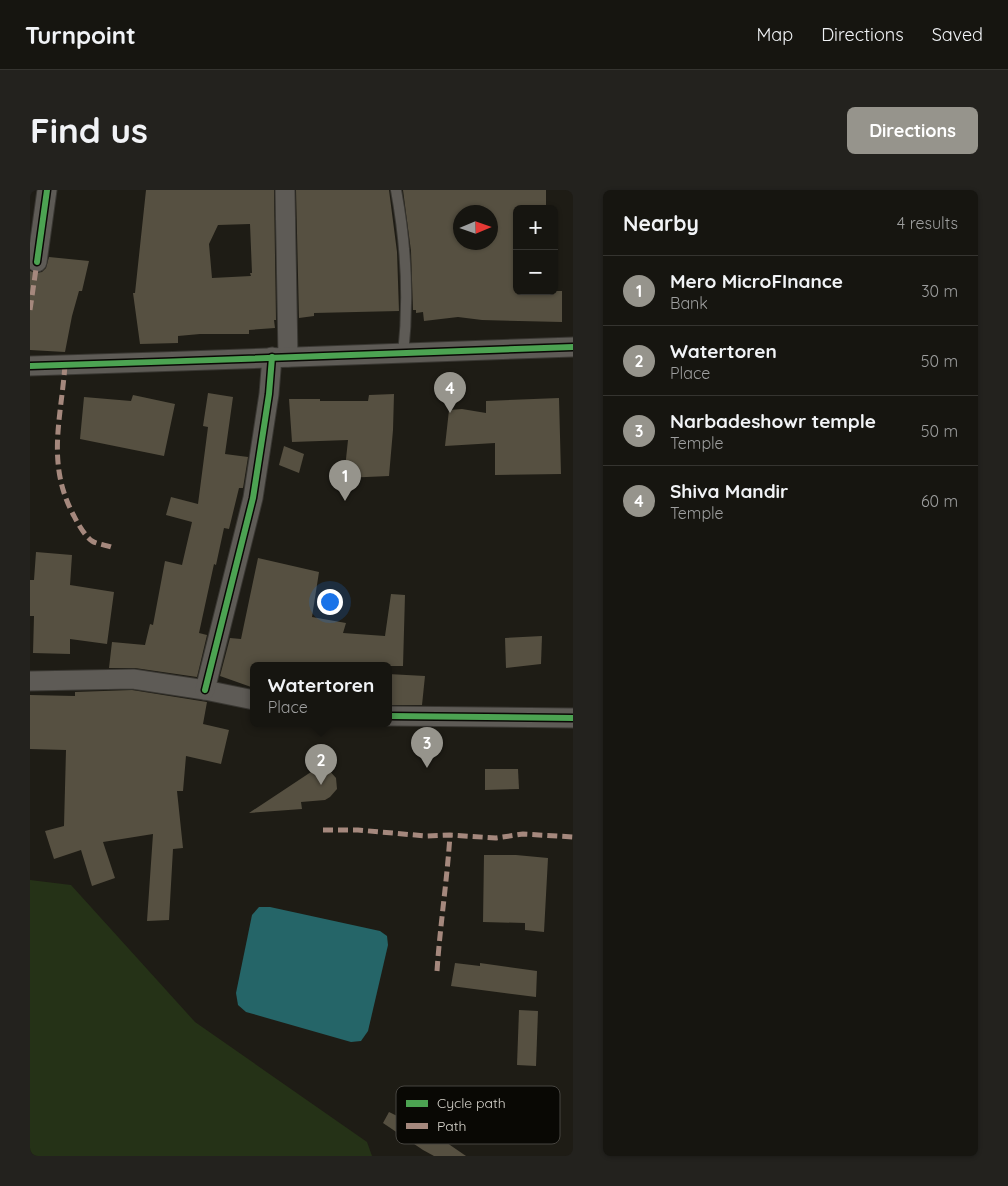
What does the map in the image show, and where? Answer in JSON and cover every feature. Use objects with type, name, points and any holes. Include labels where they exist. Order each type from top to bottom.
[{"type":"street","points":[[36,262],[47,190]]},
{"type":"street","points":[[205,690],[253,498],[269,394],[280,357],[286,190]]},
{"type":"street","points":[[30,366],[280,357],[403,355],[573,347]]},
{"type":"street","points":[[30,681],[133,679],[250,699]]},
{"type":"street","points":[[392,716],[573,718]]},
{"type":"lane","points":[[396,190],[401,215],[407,321],[403,355]]},
{"type":"green space","points":[[30,880],[71,885],[195,1022],[367,1142],[372,1156],[30,1156]]},
{"type":"water","points":[[259,907],[270,907],[380,931],[387,936],[388,945],[368,1031],[361,1041],[351,1042],[246,1012],[238,1005],[236,993],[252,915]]},
{"type":"building","points":[[146,190],[274,190],[275,328],[249,330],[249,334],[178,336],[178,343],[140,344],[133,293],[135,293]],"holes":[[[250,224],[252,273],[250,273],[251,276],[212,278],[209,244],[218,225]]]},
{"type":"building","points":[[296,190],[389,190],[397,252],[399,311],[314,313],[314,316],[299,318]]},
{"type":"building","points":[[403,190],[546,190],[546,205],[513,205],[513,295],[558,295],[558,291],[562,291],[562,322],[482,320],[458,317],[424,321],[423,312],[416,313],[416,310],[413,310],[411,251]]},
{"type":"building","points":[[49,257],[89,261],[82,291],[79,291],[72,316],[65,352],[30,350],[30,271],[42,272],[46,268]]},
{"type":"building","points":[[208,393],[233,397],[225,454],[248,457],[243,488],[239,488],[229,529],[224,528],[216,565],[214,564],[199,633],[207,635],[197,677],[135,668],[109,668],[112,642],[145,645],[150,624],[153,625],[165,561],[182,565],[192,522],[166,515],[171,497],[198,504],[208,427],[203,426]]},
{"type":"building","points":[[394,394],[389,476],[344,478],[348,440],[292,442],[289,399],[368,401],[369,395]]},
{"type":"building","points":[[133,395],[175,404],[164,456],[80,439],[84,397],[131,401]]},
{"type":"building","points":[[559,398],[561,474],[495,475],[495,443],[445,446],[449,410],[462,409],[486,413],[486,401]]},
{"type":"building","points":[[284,446],[304,454],[299,473],[279,465]]},
{"type":"building","points":[[36,552],[72,555],[70,585],[114,592],[107,644],[70,639],[70,654],[33,653],[34,616],[30,616],[30,580],[34,580]]},
{"type":"building","points":[[258,558],[319,572],[312,617],[346,623],[343,633],[385,636],[391,594],[405,595],[403,666],[392,666],[392,662],[250,662],[250,687],[220,676],[230,638],[241,639]]},
{"type":"building","points":[[542,636],[541,664],[506,668],[505,638]]},
{"type":"building","points":[[392,674],[425,676],[422,705],[392,705]]},
{"type":"building","points":[[132,690],[207,702],[203,724],[229,730],[221,764],[186,756],[183,791],[177,791],[183,848],[173,849],[169,920],[147,921],[153,834],[103,842],[115,878],[92,886],[81,850],[54,859],[45,831],[64,826],[66,750],[30,749],[30,695],[75,696],[75,692]]},
{"type":"building","points":[[318,768],[328,769],[336,778],[337,789],[330,797],[325,800],[301,802],[302,809],[249,813],[314,770]]},
{"type":"building","points":[[485,769],[518,769],[519,789],[485,790]]},
{"type":"building","points":[[484,855],[548,858],[544,932],[525,930],[525,923],[483,922]]},
{"type":"building","points":[[455,963],[480,966],[480,963],[537,971],[536,997],[451,986]]},
{"type":"building","points":[[519,1010],[538,1011],[536,1066],[517,1065]]},
{"type":"building","points":[[389,1112],[396,1115],[396,1132],[383,1123]]},
{"type":"building","points":[[414,1144],[449,1144],[466,1156],[434,1156]]},
{"type":"marked path","points":[[30,310],[37,262]]},
{"type":"marked path","points":[[65,365],[58,442],[60,478],[65,497],[84,533],[92,541],[111,547]]},
{"type":"marked path","points":[[323,830],[358,830],[426,836],[450,835],[496,838],[523,834],[573,837]]},
{"type":"marked path","points":[[437,971],[450,835]]},
{"type":"cycle path","points":[[37,262],[47,190]]},
{"type":"cycle path","points":[[30,366],[573,347]]},
{"type":"cycle path","points":[[205,690],[253,498],[269,394],[272,357]]},
{"type":"cycle path","points":[[392,716],[573,718]]},
{"type":"place","name":"Shiva Mandir","points":[[450,413]]},
{"type":"place","name":"Mero MicroFInance","points":[[345,501]]},
{"type":"place","name":"Narbadeshowr temple","points":[[427,768]]},
{"type":"place","name":"Watertoren","points":[[321,785]]}]
